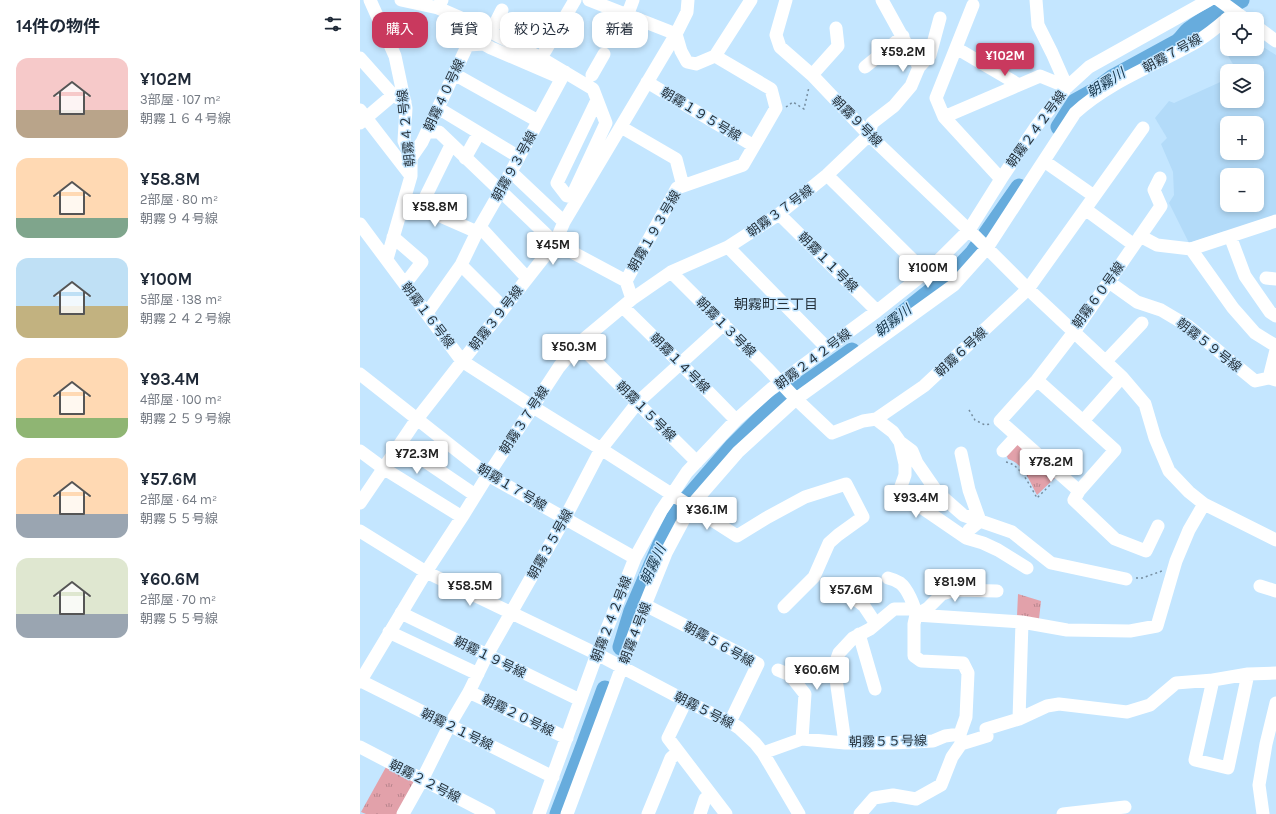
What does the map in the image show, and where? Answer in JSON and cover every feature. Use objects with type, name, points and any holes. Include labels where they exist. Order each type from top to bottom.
[{"type":"street","name":"朝霧４２号線","points":[[370,0],[395,56],[406,108],[404,141],[411,158],[411,176],[387,260]]},
{"type":"street","points":[[400,0],[440,4],[454,12]]},
{"type":"street","points":[[540,58],[575,0]]},
{"type":"street","points":[[590,0],[618,12]]},
{"type":"street","points":[[628,12],[633,0]]},
{"type":"street","name":"朝霧３９号線","points":[[360,503],[417,418],[556,243],[574,200],[621,128],[676,34],[687,12],[688,0]]},
{"type":"street","points":[[648,24],[676,34],[680,51],[687,62],[696,64],[715,56],[751,0]]},
{"type":"street","points":[[882,0],[919,67]]},
{"type":"street","points":[[1036,0],[1038,25],[1067,87]]},
{"type":"street","name":"朝霧２４２号線","points":[[539,814],[597,654],[635,558],[661,511],[683,501],[697,462],[736,420],[789,392],[827,348],[926,273],[979,240],[1001,179],[1035,128],[1067,87],[1089,68],[1209,0]]},
{"type":"street","points":[[1219,0],[1235,12]]},
{"type":"street","name":"朝霧９号線","points":[[786,1],[776,35],[780,47],[812,75],[869,135],[979,240]]},
{"type":"street","points":[[972,5],[936,98],[944,117],[1001,179]]},
{"type":"street","points":[[492,30],[502,10]]},
{"type":"street","name":"朝霧３７号線","points":[[360,682],[426,572],[488,475],[559,367],[578,344],[628,303],[671,272],[728,247],[779,214],[827,175],[869,135],[872,123],[894,106],[911,86],[919,67],[930,55],[940,18]]},
{"type":"street","name":"朝霧７号線","points":[[979,240],[1044,161],[1075,113],[1085,104],[1125,78],[1198,41],[1220,26]]},
{"type":"street","points":[[812,75],[838,46],[836,28]]},
{"type":"street","points":[[1264,32],[1276,41]]},
{"type":"street","points":[[492,33],[540,58],[563,75]]},
{"type":"street","points":[[865,68],[902,36]]},
{"type":"street","name":"朝霧４０号線","points":[[411,158],[422,142],[467,48]]},
{"type":"street","points":[[491,48],[593,88],[606,122],[574,200],[567,196],[557,183],[597,100]]},
{"type":"street","points":[[956,48],[1019,85]]},
{"type":"street","points":[[592,75],[604,54]]},
{"type":"street","points":[[715,56],[771,89],[776,108]]},
{"type":"street","points":[[360,58],[393,95],[405,102]]},
{"type":"street","points":[[454,74],[538,121]]},
{"type":"street","name":"朝霧９３号線","points":[[427,313],[460,266],[478,230],[563,75]]},
{"type":"street","points":[[944,117],[1040,76],[1067,87]]},
{"type":"street","name":"朝霧１９５号線","points":[[647,82],[754,146]]},
{"type":"street","points":[[393,95],[362,117],[411,176]]},
{"type":"street","points":[[438,108],[519,157]]},
{"type":"street","name":"朝霧１９３号線","points":[[628,303],[626,281],[677,188],[743,165],[776,108]]},
{"type":"street","points":[[621,128],[676,160],[683,186]]},
{"type":"street","name":"朝霧６号線","points":[[789,392],[832,433],[863,420],[876,419],[924,386],[1028,289],[1143,128]]},
{"type":"street","points":[[427,132],[439,132],[500,192],[556,243],[626,281]]},
{"type":"street","points":[[465,158],[480,134]]},
{"type":"street","points":[[420,208],[451,145]]},
{"type":"street","points":[[1044,161],[1094,196]]},
{"type":"street","points":[[511,172],[564,222]]},
{"type":"street","points":[[827,175],[926,273]]},
{"type":"street","name":"朝霧６０号線","points":[[979,240],[1074,332],[1161,206],[1154,190],[1160,178]]},
{"type":"street","points":[[404,200],[420,208],[478,230],[528,278]]},
{"type":"street","points":[[1085,209],[1137,240],[1157,245],[1191,249],[1276,221]]},
{"type":"street","name":"朝霧１１号線","points":[[779,214],[877,311]]},
{"type":"street","name":"朝霧１６号線","points":[[360,224],[462,361],[737,536],[805,497],[846,484],[863,517],[829,543],[814,577],[784,607]]},
{"type":"street","points":[[1230,236],[1245,276],[1270,312],[1276,316]]},
{"type":"street","points":[[393,237],[422,262],[405,284]]},
{"type":"street","points":[[789,392],[918,312],[954,285],[979,240]]},
{"type":"street","points":[[728,247],[827,348]]},
{"type":"street","points":[[1191,249],[1233,308],[1255,333],[1276,346]]},
{"type":"street","points":[[460,266],[504,308]]},
{"type":"street","name":"朝霧１３号線","points":[[671,272],[724,324],[789,392]]},
{"type":"street","name":"朝霧５９号線","points":[[1109,282],[1137,302],[1162,310],[1188,326],[1255,381],[1272,379]]},
{"type":"street","name":"朝霧１４号線","points":[[628,303],[681,364],[736,420]]},
{"type":"street","points":[[1106,362],[1142,322]]},
{"type":"street","name":"朝霧３５号線","points":[[403,814],[449,726],[469,692],[487,655],[565,518],[601,449],[638,402],[724,324]]},
{"type":"street","points":[[1079,491],[1000,421],[1037,380],[1074,332],[1122,377],[1145,404],[1155,438],[1169,471],[1189,492],[1204,504],[1276,540]]},
{"type":"street","name":"朝霧１５号線","points":[[578,344],[697,462]]},
{"type":"street","points":[[1272,379],[1276,350]]},
{"type":"street","name":"朝霧１７号線","points":[[360,374],[488,475],[635,558]]},
{"type":"street","points":[[1083,421],[1122,377]]},
{"type":"street","points":[[1037,380],[1115,450],[1079,491],[1074,500],[1115,539],[1146,550],[1158,526]]},
{"type":"street","name":"朝霧４号線","points":[[567,814],[666,553],[683,501],[738,452],[789,392]]},
{"type":"street","points":[[876,419],[893,432],[900,442],[912,451],[917,463],[937,492],[963,515],[1012,532],[1051,563],[1126,578]]},
{"type":"street","points":[[1003,451],[1017,436]]},
{"type":"street","points":[[900,442],[905,464],[905,475],[899,492],[966,538],[983,543],[998,550],[1027,568]]},
{"type":"street","points":[[400,444],[476,495]]},
{"type":"street","points":[[360,451],[383,468],[462,517]]},
{"type":"street","points":[[960,453],[969,490],[980,521]]},
{"type":"street","points":[[845,742],[836,679],[835,664],[839,653],[853,638],[870,629],[894,609],[1022,622],[1067,630],[1130,631],[1157,626],[1174,568],[1189,530],[1204,504]]},
{"type":"street","points":[[966,538],[969,530],[980,521]]},
{"type":"street","name":"朝霧５号線","points":[[360,532],[426,572],[597,654],[686,701],[730,722],[755,743],[763,753],[799,814]]},
{"type":"street","points":[[888,578],[901,583],[911,599],[915,612]]},
{"type":"street","points":[[839,586],[864,606],[876,624]]},
{"type":"street","points":[[1260,586],[1276,591]]},
{"type":"street","points":[[915,612],[928,608],[942,594],[954,590],[997,591]]},
{"type":"street","name":"朝霧５６号線","points":[[645,605],[758,664],[730,722]]},
{"type":"street","name":"朝霧５５号線","points":[[763,753],[802,739],[892,743],[933,741],[945,736],[960,734],[966,717],[968,673],[963,663],[921,661],[914,656],[915,612]]},
{"type":"street","name":"朝霧１９号線","points":[[401,613],[580,700]]},
{"type":"street","points":[[1019,719],[1022,622]]},
{"type":"street","points":[[389,632],[478,674]]},
{"type":"street","points":[[859,634],[875,689]]},
{"type":"street","points":[[778,670],[790,675],[805,694],[802,739]]},
{"type":"street","points":[[860,814],[874,798],[893,795],[916,799],[941,785],[952,757],[961,744],[987,736],[986,729],[1019,719],[1047,706],[1059,704],[1127,712],[1150,705],[1176,683],[1213,680],[1248,674],[1276,673]]},
{"type":"street","points":[[1213,680],[1195,760],[1228,768],[1248,674]]},
{"type":"street","name":"朝霧２１号線","points":[[360,682],[553,777]]},
{"type":"street","name":"朝霧２０号線","points":[[469,692],[567,738]]},
{"type":"street","points":[[686,701],[668,738],[726,814]]},
{"type":"street","points":[[1263,814],[1259,785],[1271,745],[1276,703]]},
{"type":"street","name":"朝霧２２号線","points":[[360,747],[489,814]]},
{"type":"street","points":[[648,814],[671,758],[678,752]]},
{"type":"street","points":[[700,814],[705,799],[711,795]]},
{"type":"street","points":[[1063,814],[1108,811],[1125,806]]},
{"type":"path","points":[[776,108],[784,108],[793,102],[804,109],[812,75]]},
{"type":"path","points":[[970,410],[975,420],[985,426],[1000,421]]},
{"type":"path","points":[[1003,451],[1006,462],[1011,463],[1023,474],[1036,498],[1061,475]]},
{"type":"path","points":[[1126,578],[1142,578],[1174,568]]},
{"type":"shaded area","points":[[1264,47],[1276,55],[1276,218],[1232,232],[1225,231],[1189,243],[1169,203],[1174,195],[1173,172],[1161,144],[1167,138],[1155,118],[1169,101],[1174,103],[1220,82],[1220,108],[1264,108],[1264,64],[1233,64],[1228,56],[1264,56]]},
{"type":"green space","points":[[1017,442],[1056,477],[1037,495],[1022,469],[1018,464],[1008,459],[1006,454]]},
{"type":"green space","points":[[1018,594],[1041,601],[1039,619],[1017,616]]},
{"type":"green space","points":[[386,767],[414,779],[415,783],[399,814],[366,814],[361,812]]},
{"type":"waterway","name":"朝霧川","points":[[1059,127],[1075,102],[1093,92],[1112,78],[1178,42],[1195,26],[1241,0]]},
{"type":"waterway","name":"朝霧川","points":[[890,324],[955,272],[973,253],[1019,187]]},
{"type":"waterway","name":"朝霧川","points":[[621,647],[632,611],[660,546],[674,518],[688,498],[732,447],[772,407],[852,351]]},
{"type":"waterway","name":"朝霧川","points":[[558,814],[605,689]]},
{"type":"district","name":"朝霧町三丁目","points":[[776,304]]}]
